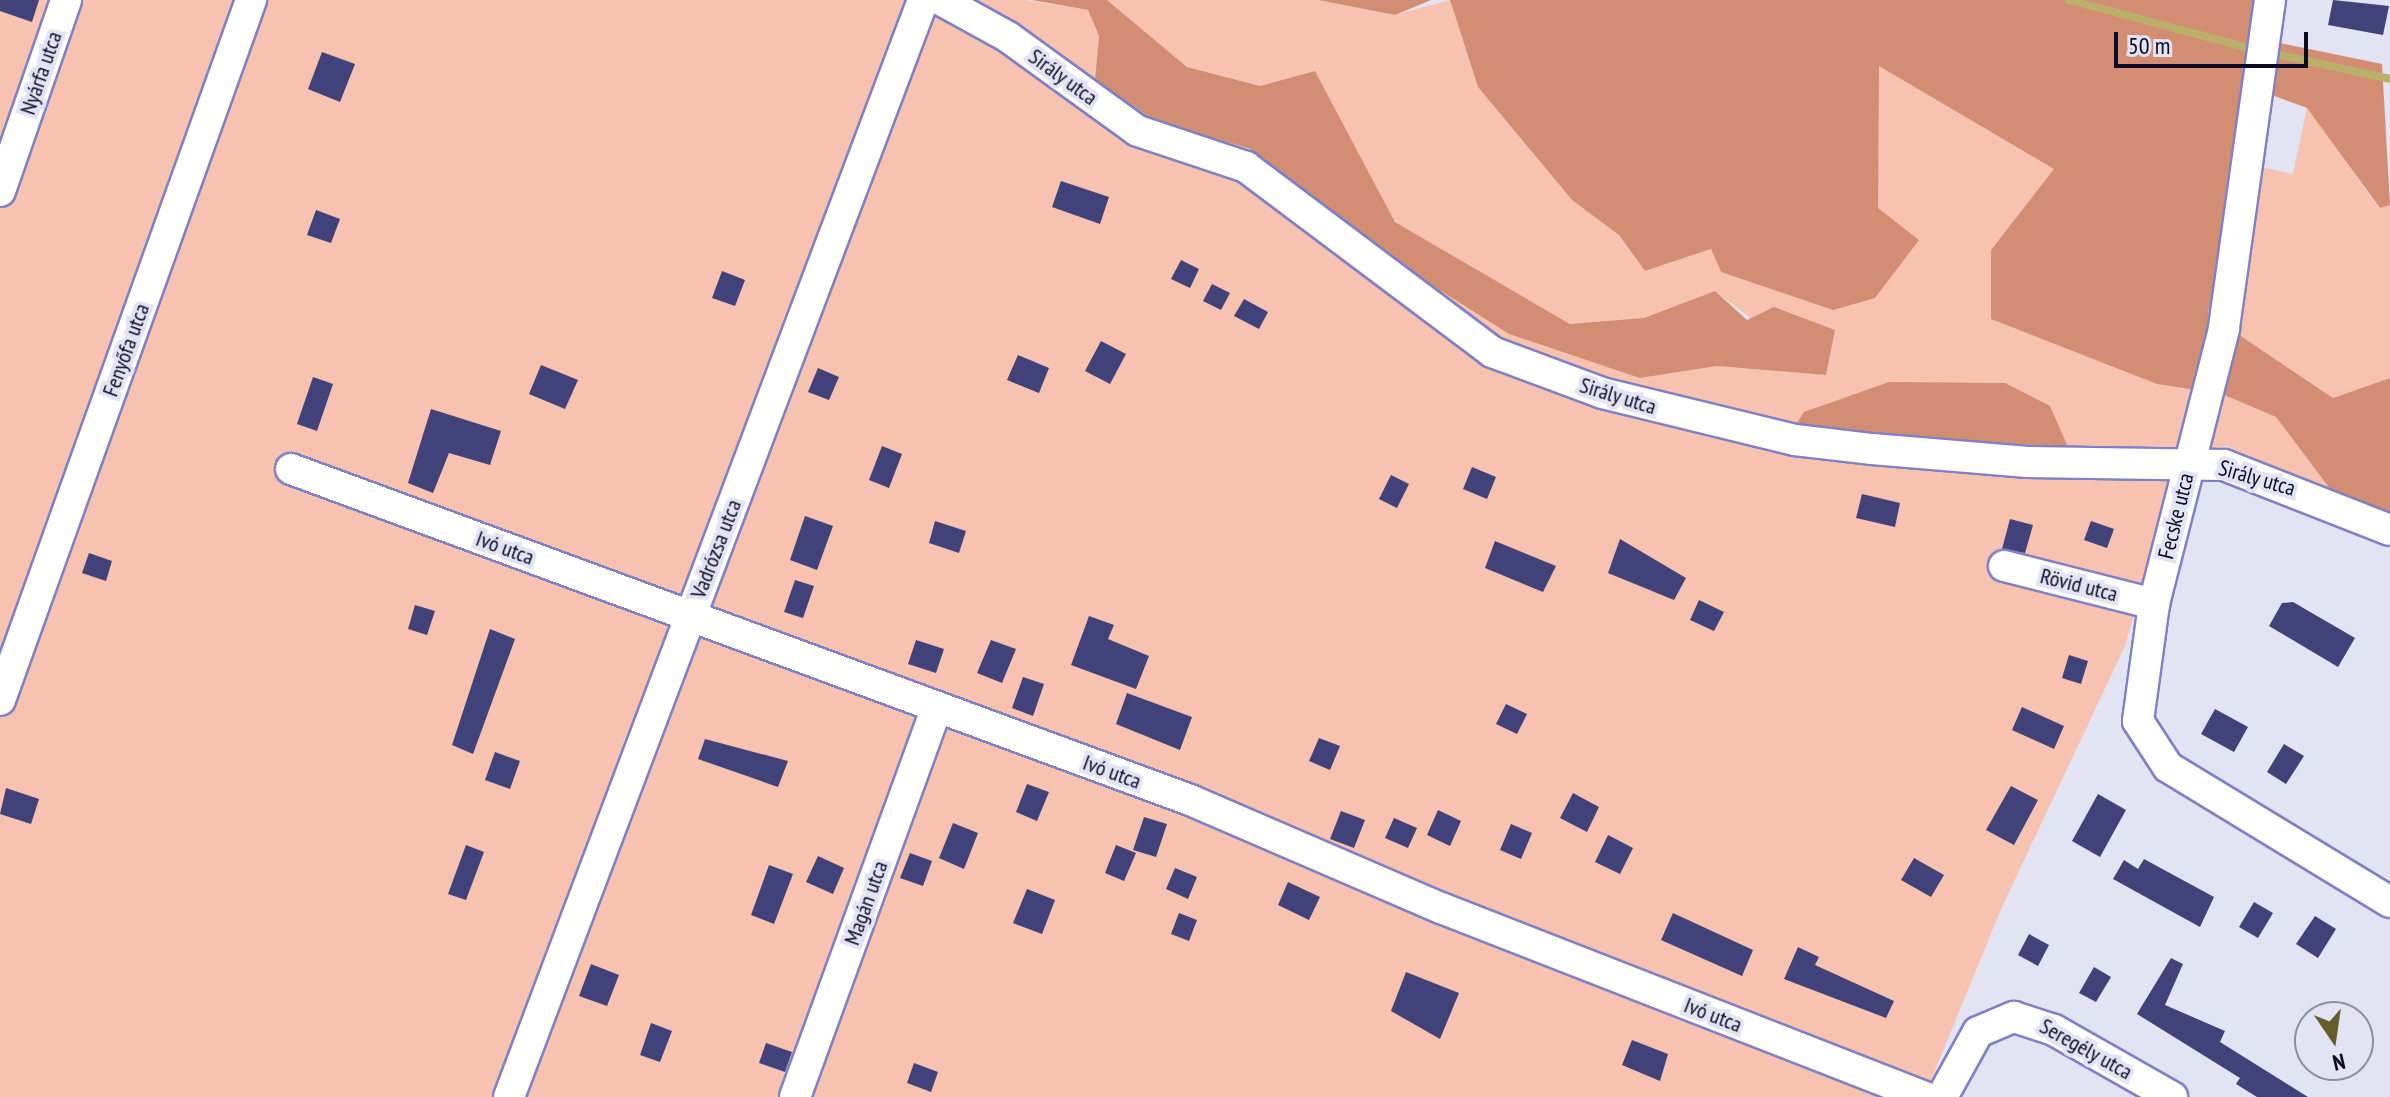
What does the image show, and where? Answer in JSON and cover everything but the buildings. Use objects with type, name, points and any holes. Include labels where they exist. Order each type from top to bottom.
[{"type":"street","name":"Nyárfa utca","points":[[0,191],[66,0]]},
{"type":"street","name":"Fenyőfa utca","points":[[0,700],[251,0]]},
{"type":"street","name":"Vadrózsa utca","points":[[509,1097],[923,0]]},
{"type":"street","name":"Sirály utca","points":[[941,0],[1008,37],[1138,131],[1246,167],[1492,352],[1602,393],[1729,427],[1856,448],[2027,462],[2189,462],[2286,485],[2390,530]]},
{"type":"street","name":"Fecske utca","points":[[2270,0],[2224,329],[2154,604],[2137,708],[2152,752],[2228,807],[2390,902]]},
{"type":"street","name":"Ivó utca","points":[[291,469],[1190,800],[1441,908],[1925,1097]]},
{"type":"street","name":"Rövid utca","points":[[2004,566],[2154,604]]},
{"type":"street","name":"Magán utca","points":[[795,1097],[936,709]]},
{"type":"street","name":"Seregély utca","points":[[1942,1097],[1978,1032],[2014,1017],[2042,1024],[2172,1097]]},
{"type":"shaded area","points":[[0,0],[1026,0],[1088,10],[1099,36],[1095,80],[1157,122],[1251,149],[1247,166],[1640,378],[1717,366],[1826,375],[1715,291],[1644,319],[1570,324],[1395,222],[1315,71],[1260,86],[1187,67],[1107,0],[1318,0],[1394,15],[1450,0],[1478,87],[1572,200],[1619,235],[1645,271],[1711,249],[1721,272],[1759,282],[1878,209],[1878,65],[2055,169],[1991,250],[2222,394],[2276,417],[2334,494],[2226,446],[2182,453],[2125,646],[2002,907],[1924,1097],[0,1097]]},
{"type":"shaded area","points":[[1032,0],[1107,0],[1187,67],[1260,86],[1315,71],[1395,222],[1570,324],[1644,318],[1715,291],[1747,320],[1774,307],[1835,330],[1826,375],[1717,366],[1640,378],[1509,334],[1246,167],[1251,149],[1157,122],[1095,80],[1099,36],[1088,10]]},
{"type":"shaded area","points":[[1318,0],[1431,0],[1395,15]]},
{"type":"shaded area","points":[[1450,0],[2255,0],[2250,27],[2280,43],[2382,64],[2390,205],[2380,208],[2307,108],[2269,94],[2239,162],[2208,314],[2333,398],[2390,378],[2390,513],[2334,494],[2276,417],[2222,394],[2157,384],[1991,319],[1991,250],[2054,169],[1879,66],[1878,208],[1919,240],[1875,298],[1833,310],[1721,272],[1711,249],[1645,271],[1619,235],[1572,200],[1478,87]]},
{"type":"shaded area","points":[[2307,107],[2379,208],[2390,205],[2390,378],[2333,398],[2208,314],[2239,162],[2293,174]]},
{"type":"shaded area","points":[[1889,382],[2005,383],[2050,406],[2068,447],[1792,431],[1804,412]]},
{"type":"waterway","points":[[2069,0],[2256,50]]},
{"type":"waterway","points":[[2270,53],[2390,79]]}]
